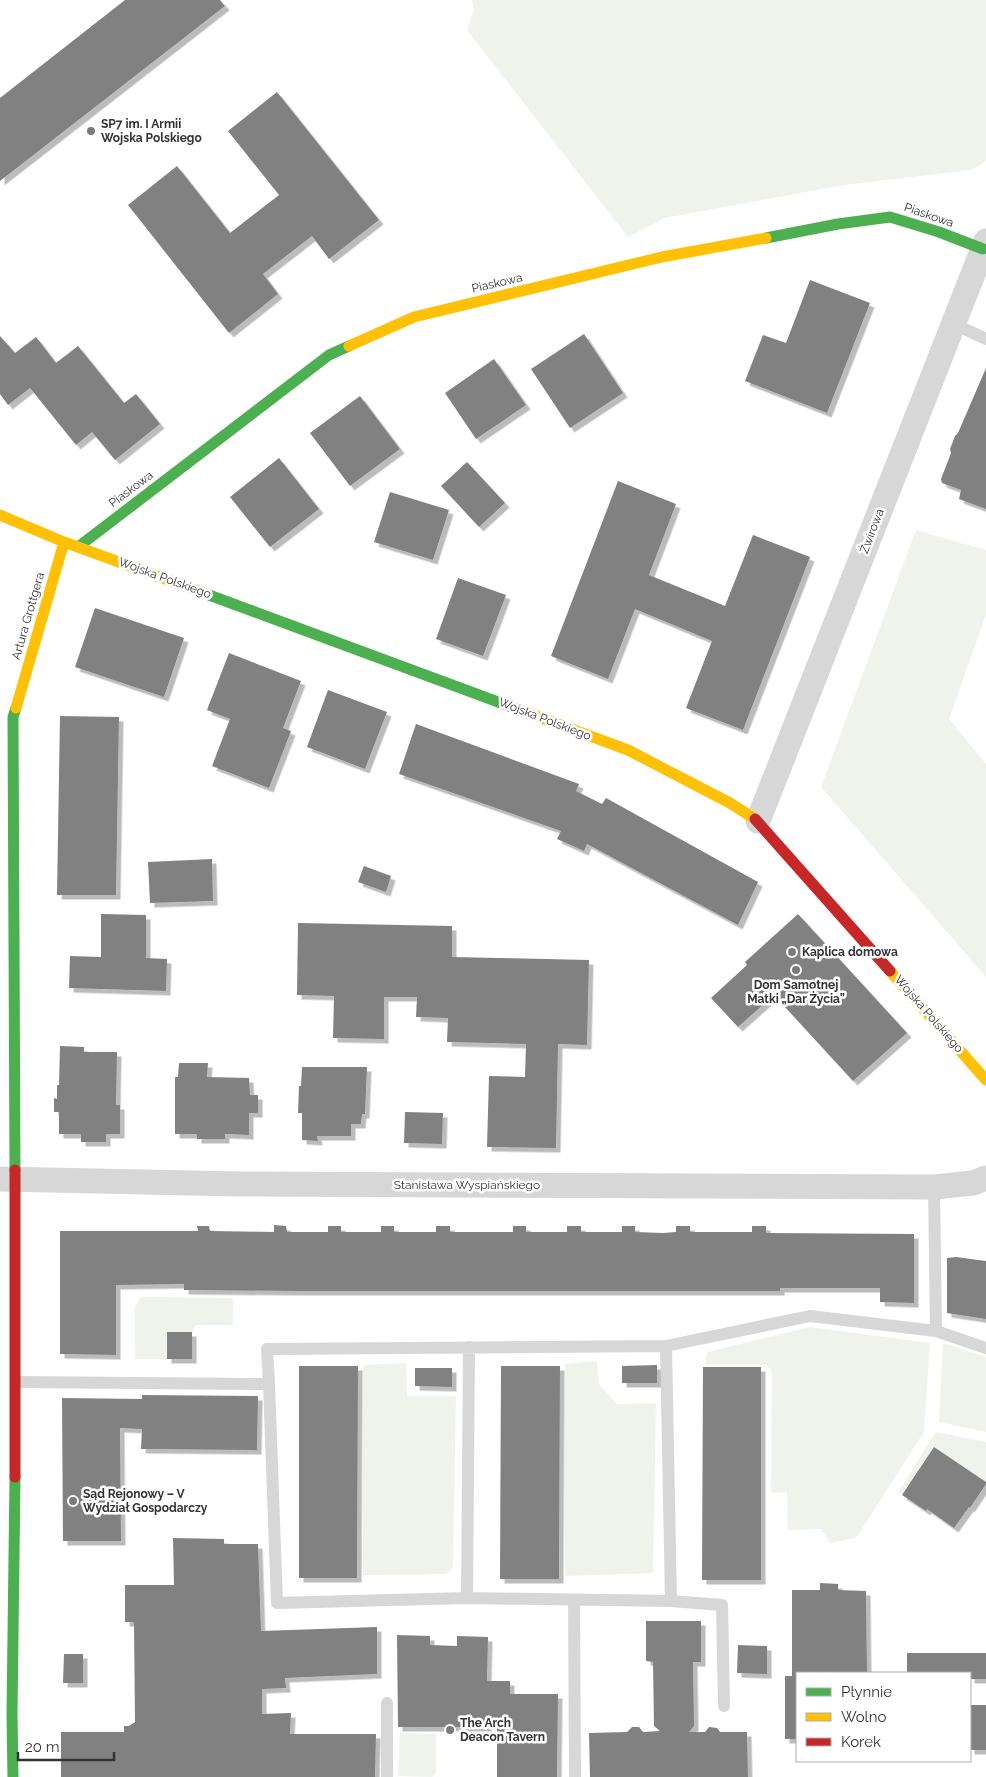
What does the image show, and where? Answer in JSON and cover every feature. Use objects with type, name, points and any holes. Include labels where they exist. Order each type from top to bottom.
[{"type":"street","name":"Piaskowa","points":[[78,547],[329,355],[414,317],[662,257],[838,224],[890,217],[984,245]]},
{"type":"street","name":"Żwirowa","points":[[758,821],[984,245]]},
{"type":"street","name":"Wojska Polskiego","points":[[0,515],[64,542],[360,649],[628,750],[730,803],[758,821],[986,1080]]},
{"type":"street","name":"Artura Grottgera","points":[[13,1777],[16,1382],[7,1179],[13,717],[64,542]]},
{"type":"street","points":[[934,1187],[973,1183],[986,1178]]},
{"type":"street","name":"Stanisława Wyspiańskiego","points":[[7,1179],[240,1184],[934,1187]]},
{"type":"lane","points":[[954,324],[986,339]]},
{"type":"lane","points":[[934,1187],[936,1331]]},
{"type":"lane","points":[[724,1706],[722,1605],[671,1601],[467,1598],[277,1603],[267,1349],[666,1346],[810,1316],[936,1331],[986,1348]]},
{"type":"lane","points":[[666,1346],[671,1601]]},
{"type":"lane","points":[[467,1598],[469,1347]]},
{"type":"lane","points":[[16,1382],[269,1384]]},
{"type":"lane","points":[[0,1491],[14,1491]]},
{"type":"lane","points":[[574,1601],[575,1777]]},
{"type":"lane","points":[[387,1703],[387,1777]]},
{"type":"shaded area","points":[[472,0],[986,0],[986,161],[971,170],[844,185],[665,218],[628,237],[467,30],[474,10]]},
{"type":"shaded area","points":[[916,530],[986,550],[986,615],[949,719],[986,764],[986,977],[821,787]]},
{"type":"shaded area","points":[[141,1297],[233,1298],[233,1325],[196,1325],[192,1332],[168,1332],[167,1359],[135,1359],[135,1306]]},
{"type":"shaded area","points":[[810,1327],[930,1343],[924,1432],[856,1538],[830,1543],[821,1529],[788,1530],[787,1492],[771,1493],[772,1372],[766,1365],[705,1365],[707,1352]]},
{"type":"shaded area","points":[[943,1343],[986,1357],[986,1432],[939,1422]]},
{"type":"shaded area","points":[[597,1361],[599,1384],[617,1404],[656,1403],[653,1573],[565,1576],[565,1364]]},
{"type":"shaded area","points":[[406,1363],[407,1396],[456,1396],[453,1568],[446,1574],[363,1575],[363,1365]]},
{"type":"shaded area","points":[[936,1432],[986,1442],[986,1482],[934,1447],[904,1493],[897,1494]]},
{"type":"shaded area","points":[[400,1733],[436,1734],[436,1772],[432,1777],[398,1776]]},
{"type":"building","points":[[125,0],[220,0],[225,6],[0,181],[0,98]]},
{"type":"building","points":[[277,92],[379,220],[329,259],[312,236],[263,274],[278,294],[229,333],[128,205],[177,166],[230,233],[279,195],[228,131]]},
{"type":"building","points":[[810,280],[870,303],[827,413],[745,381],[763,335],[786,343]]},
{"type":"building","points":[[584,334],[623,393],[570,428],[531,369]]},
{"type":"building","points":[[0,336],[15,353],[36,337],[56,363],[78,346],[124,403],[136,394],[160,424],[115,460],[92,432],[76,445],[30,388],[8,405],[0,394]]},
{"type":"building","points":[[494,359],[526,405],[476,439],[445,393]]},
{"type":"building","points":[[986,368],[986,509],[959,499],[961,490],[942,483],[941,479],[955,436]]},
{"type":"building","points":[[360,396],[400,449],[350,486],[310,433]]},
{"type":"building","points":[[279,458],[319,509],[270,547],[230,497]]},
{"type":"building","points":[[467,462],[505,503],[479,527],[441,486]]},
{"type":"building","points":[[618,481],[676,504],[649,575],[725,606],[753,535],[810,557],[743,730],[686,708],[712,641],[635,609],[608,679],[551,656]]},
{"type":"building","points":[[390,492],[449,510],[433,560],[374,542]]},
{"type":"building","points":[[458,578],[506,595],[483,656],[436,639]]},
{"type":"building","points":[[95,608],[184,638],[164,697],[75,667]]},
{"type":"building","points":[[229,653],[301,681],[283,728],[291,731],[269,788],[212,766],[230,719],[207,710]]},
{"type":"building","points":[[328,690],[387,712],[365,769],[307,747]]},
{"type":"building","points":[[60,716],[119,717],[116,895],[57,895]]},
{"type":"building","points":[[416,724],[579,784],[576,791],[602,804],[606,798],[758,882],[738,925],[587,844],[584,851],[557,839],[561,831],[399,774]]},
{"type":"building","points":[[212,859],[213,901],[150,903],[148,862]]},
{"type":"building","points":[[364,866],[391,876],[386,892],[358,882]]},
{"type":"building","points":[[101,914],[146,915],[146,958],[167,959],[166,991],[69,988],[70,956],[101,957]]},
{"type":"building","points":[[798,914],[907,1033],[853,1081],[774,995],[738,1027],[711,998],[747,965],[745,962]]},
{"type":"building","points":[[298,923],[452,926],[452,957],[589,960],[587,1045],[558,1044],[556,1148],[487,1147],[489,1076],[525,1077],[526,1044],[447,1042],[448,1018],[416,1017],[417,997],[384,997],[384,1039],[333,1038],[334,996],[297,995]]},
{"type":"building","points":[[60,1046],[84,1047],[84,1052],[117,1052],[116,1105],[120,1105],[120,1134],[106,1134],[106,1142],[81,1142],[81,1134],[59,1134],[59,1112],[54,1112],[54,1098],[57,1099],[57,1085],[59,1085]]},
{"type":"building","points":[[179,1063],[208,1063],[207,1077],[249,1078],[250,1095],[258,1095],[258,1113],[249,1113],[249,1135],[225,1134],[225,1139],[197,1139],[197,1134],[175,1134],[175,1077],[178,1077]]},
{"type":"building","points":[[302,1067],[367,1067],[365,1114],[362,1114],[361,1124],[351,1124],[351,1136],[317,1136],[318,1141],[302,1140],[302,1113],[298,1113]]},
{"type":"building","points":[[405,1112],[443,1113],[442,1144],[404,1143]]},
{"type":"building","points":[[274,1225],[286,1226],[287,1232],[328,1232],[328,1226],[341,1226],[341,1232],[381,1232],[381,1226],[394,1226],[394,1232],[436,1232],[436,1226],[450,1226],[450,1232],[513,1232],[513,1226],[526,1226],[526,1232],[567,1232],[567,1226],[581,1226],[581,1232],[622,1232],[622,1226],[635,1226],[635,1232],[663,1233],[676,1232],[676,1226],[690,1226],[690,1232],[752,1232],[752,1226],[766,1226],[766,1233],[914,1234],[914,1303],[880,1302],[880,1288],[780,1288],[780,1291],[298,1291],[184,1290],[184,1284],[116,1285],[116,1355],[60,1354],[60,1231],[198,1231],[197,1226],[209,1226],[210,1231],[274,1232]]},
{"type":"building","points":[[956,1257],[986,1261],[986,1319],[947,1313],[947,1258]]},
{"type":"building","points":[[167,1332],[192,1332],[192,1359],[167,1359]]},
{"type":"building","points":[[657,1365],[657,1383],[622,1383],[622,1366]]},
{"type":"building","points":[[299,1366],[358,1366],[357,1578],[299,1578]]},
{"type":"building","points":[[501,1366],[560,1366],[559,1579],[500,1579]]},
{"type":"building","points":[[703,1367],[761,1367],[761,1580],[702,1580]]},
{"type":"building","points":[[415,1368],[452,1368],[452,1387],[415,1386]]},
{"type":"building","points":[[142,1395],[258,1396],[257,1450],[141,1449],[142,1429],[120,1428],[121,1541],[63,1541],[62,1398],[142,1399]]},
{"type":"building","points":[[934,1447],[986,1482],[970,1508],[954,1528],[927,1509],[926,1511],[902,1495]]},
{"type":"building","points":[[173,1538],[224,1539],[224,1544],[258,1544],[261,1631],[377,1627],[377,1674],[285,1678],[286,1688],[262,1689],[262,1714],[291,1713],[290,1734],[376,1734],[375,1777],[61,1777],[61,1732],[124,1732],[124,1726],[129,1726],[135,1722],[134,1622],[125,1622],[125,1585],[174,1585]]},
{"type":"building","points":[[820,1583],[838,1584],[838,1590],[866,1591],[867,1672],[796,1672],[796,1739],[785,1739],[785,1676],[792,1676],[792,1590],[820,1590]]},
{"type":"building","points":[[646,1621],[701,1621],[701,1662],[693,1662],[694,1726],[689,1732],[705,1732],[709,1727],[717,1728],[720,1732],[747,1732],[748,1777],[590,1777],[589,1733],[627,1732],[632,1727],[639,1727],[643,1732],[660,1731],[654,1726],[653,1662],[646,1661]]},
{"type":"building","points":[[397,1635],[430,1636],[430,1645],[457,1646],[457,1636],[488,1637],[487,1681],[510,1681],[510,1694],[558,1694],[557,1777],[497,1777],[497,1725],[487,1725],[487,1727],[398,1727]]},
{"type":"building","points":[[738,1645],[767,1646],[767,1674],[737,1673]]},
{"type":"building","points":[[907,1653],[986,1653],[986,1679],[971,1679],[971,1672],[907,1672]]},
{"type":"building","points":[[64,1654],[83,1654],[83,1683],[63,1683]]},
{"type":"building","points":[[971,1705],[986,1705],[986,1750],[971,1750]]},
{"type":"traffic: fast","points":[[766,238],[838,224],[890,217],[939,232],[983,249]]},
{"type":"traffic: fast","points":[[78,547],[329,355],[349,346]]},
{"type":"traffic: fast","points":[[201,592],[528,713]]},
{"type":"traffic: fast","points":[[15,1170],[13,717],[16,708]]},
{"type":"traffic: fast","points":[[13,1777],[15,1477]]},
{"type":"traffic: slow","points":[[349,346],[414,317],[662,257],[766,238]]},
{"type":"traffic: slow","points":[[0,515],[64,542],[201,592]]},
{"type":"traffic: slow","points":[[16,708],[64,542]]},
{"type":"traffic: slow","points":[[528,713],[628,750],[730,803],[755,819]]},
{"type":"traffic: slow","points":[[890,971],[986,1080]]},
{"type":"traffic: jam","points":[[755,819],[890,971]]},
{"type":"traffic: jam","points":[[15,1170],[15,1477]]},
{"type":"place","name":"SP7 im. I Armii Wojska Polskiego","points":[[91,131]]},
{"type":"place","name":"Kaplica domowa","points":[[792,952]]},
{"type":"place","name":"Dom Samotnej Matki „Dar Życia”","points":[[796,970]]},
{"type":"place","name":"Sąd Rejonowy – V Wydział Gospodarczy","points":[[73,1501]]},
{"type":"place","name":"The Arch Deacon Tavern","points":[[450,1730]]}]
